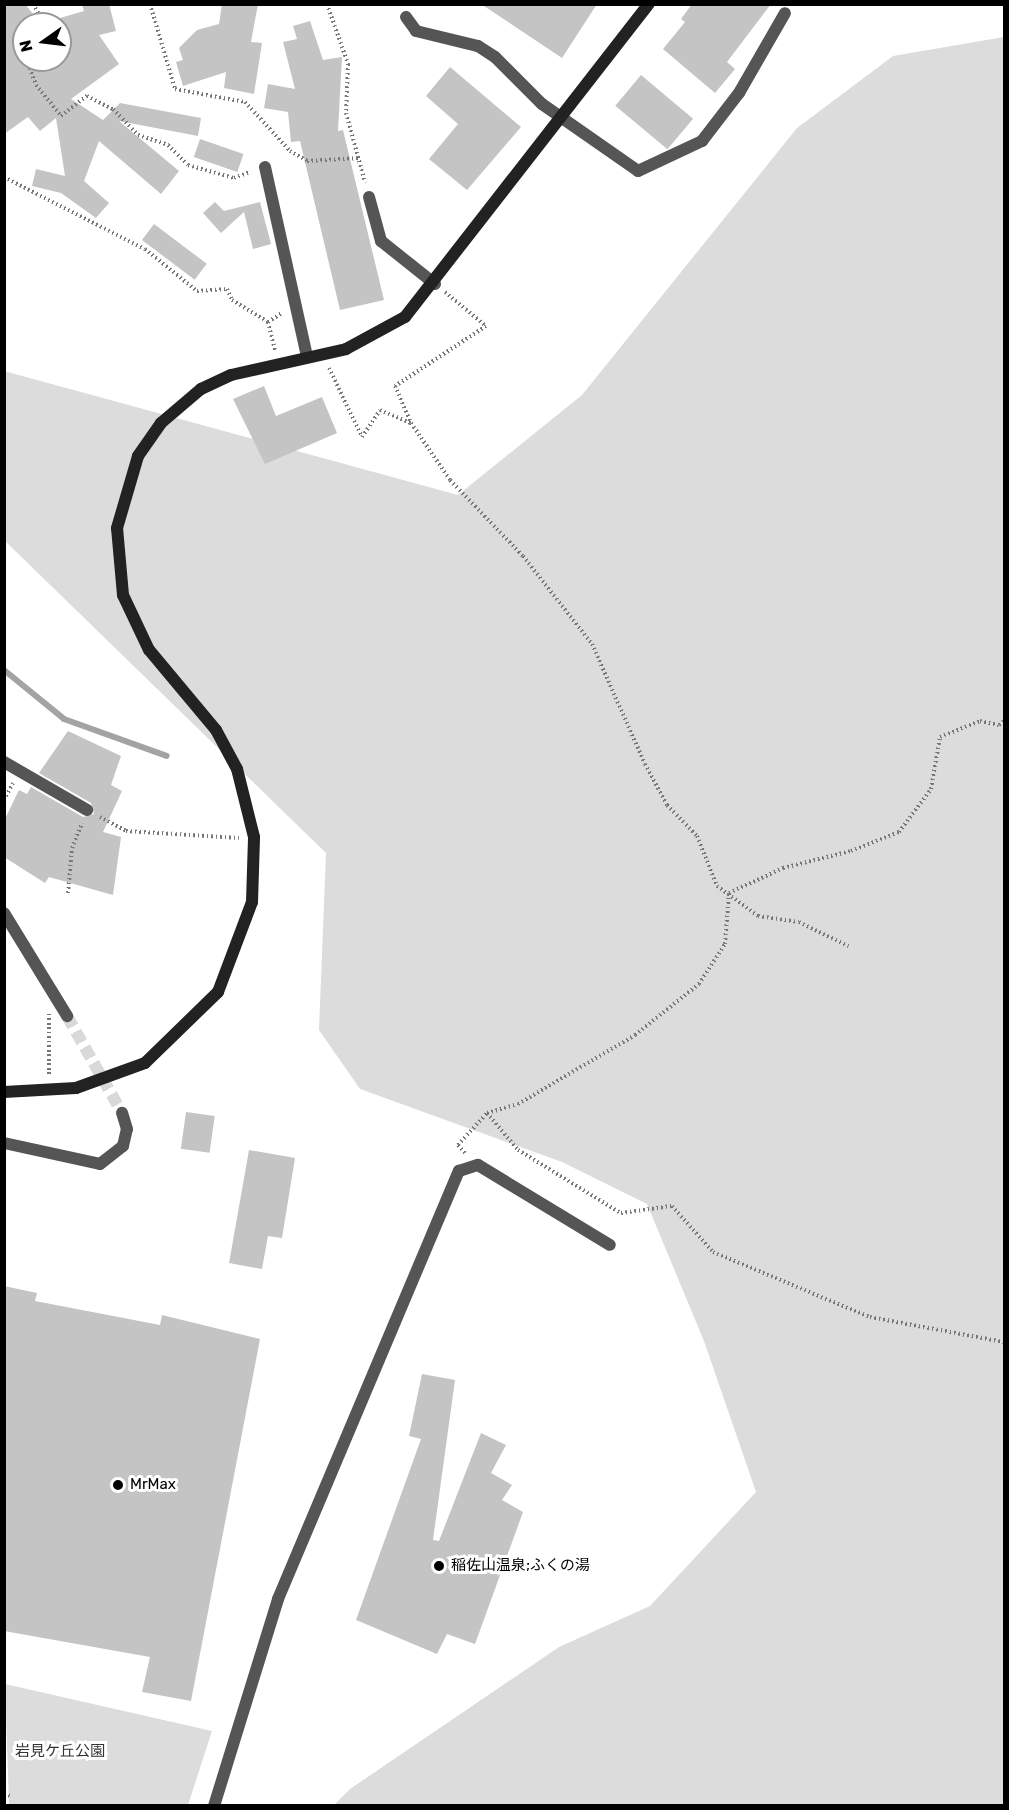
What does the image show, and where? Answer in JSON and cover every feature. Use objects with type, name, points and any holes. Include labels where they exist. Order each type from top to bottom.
[{"type":"street","points":[[4,1092],[50,1091],[105,1081],[136,1068],[202,1012],[226,977],[244,933],[255,876],[254,837],[245,789],[227,748],[134,625],[119,577],[116,544],[123,494],[138,456],[161,423],[201,389],[231,375],[324,354],[383,333],[435,284],[566,116],[649,4]]},
{"type":"street","points":[[406,17],[416,31],[478,46],[542,104],[566,116],[638,171],[702,141],[739,93],[785,13]]},
{"type":"street","points":[[265,167],[307,357]]},
{"type":"street","points":[[369,197],[381,241],[435,284]]},
{"type":"street","points":[[4,762],[87,810]]},
{"type":"street","points":[[4,913],[67,1016]]},
{"type":"street","points":[[4,1143],[100,1164],[123,1146],[127,1129],[122,1113]]},
{"type":"street","points":[[214,1806],[278,1599],[459,1171],[478,1165],[610,1245]]},
{"type":"path","points":[[50,4],[72,4]]},
{"type":"path","points":[[150,4],[175,89],[245,102],[290,151],[307,161],[332,164],[359,158]]},
{"type":"path","points":[[327,4],[348,64],[346,113],[369,197]]},
{"type":"path","points":[[33,72],[61,116],[87,96],[112,109],[138,135],[168,145],[188,165],[234,178],[265,167]]},
{"type":"path","points":[[4,177],[145,249],[197,291],[227,289],[232,300],[268,322],[279,364]]},
{"type":"path","points":[[435,284],[486,327],[395,386],[411,423],[450,480],[523,556],[592,644],[645,765],[667,805],[697,836],[717,886],[758,916],[799,922],[848,946]]},
{"type":"path","points":[[268,322],[296,305]]},
{"type":"path","points":[[324,354],[346,414],[362,437],[380,410],[411,423]]},
{"type":"path","points":[[729,893],[783,868],[851,851],[899,832],[931,789],[940,737],[980,721],[999,725],[1005,721]]},
{"type":"path","points":[[68,893],[72,848],[87,810],[126,831],[254,837]]},
{"type":"path","points":[[458,1145],[487,1113],[518,1104],[635,1035],[699,984],[725,944],[729,893]]},
{"type":"path","points":[[50,1091],[45,1024],[55,995]]},
{"type":"path","points":[[487,1113],[518,1150],[621,1213],[672,1206],[713,1252],[870,1317],[1005,1342]]},
{"type":"path","points":[[4,1794],[10,1796]]},
{"type":"green space","points":[[1004,37],[1004,1805],[334,1805],[350,1789],[559,1647],[650,1606],[756,1492],[704,1341],[647,1204],[562,1162],[360,1089],[319,1030],[326,853],[5,541],[4,371],[458,495],[582,395],[797,128],[893,56]]},
{"type":"green space","name":"岩見ケ丘公園","points":[[5,1684],[212,1731],[188,1805],[9,1805]]},
{"type":"building","points":[[4,4],[25,4],[31,12],[12,12],[12,72],[72,72],[72,14],[84,11],[82,4],[109,4],[116,31],[99,35],[119,64],[71,99],[103,120],[120,103],[201,118],[198,136],[119,121],[179,171],[161,194],[99,141],[84,181],[109,203],[96,218],[61,193],[32,186],[36,169],[65,176],[56,118],[40,131],[28,117],[4,134]]},
{"type":"building","points":[[222,4],[258,4],[251,42],[262,43],[254,94],[224,88],[226,72],[183,86],[176,62],[183,60],[179,48],[197,30],[219,24]]},
{"type":"building","points":[[481,4],[597,4],[562,58]]},
{"type":"building","points":[[692,4],[771,4],[727,62],[735,69],[715,93],[663,49],[685,22],[681,19]]},
{"type":"building","points":[[310,21],[323,60],[342,57],[338,131],[343,130],[384,300],[340,310],[300,141],[291,142],[288,112],[264,108],[268,84],[295,89],[283,42],[297,39],[293,26]]},
{"type":"building","points":[[450,67],[521,127],[467,190],[429,159],[458,124],[426,96]]},
{"type":"building","points":[[641,75],[693,119],[667,149],[615,106]]},
{"type":"building","points":[[200,139],[243,154],[237,172],[194,157]]},
{"type":"building","points":[[215,202],[224,211],[260,202],[271,244],[253,249],[244,212],[221,233],[203,213]]},
{"type":"building","points":[[154,224],[207,264],[195,280],[142,240]]},
{"type":"building","points":[[264,386],[276,416],[322,397],[337,433],[265,464],[233,399]]},
{"type":"building","points":[[68,731],[121,756],[111,785],[122,791],[103,832],[121,837],[113,895],[49,877],[45,883],[4,857],[4,821],[19,790],[27,794],[31,787],[83,817],[94,814],[91,803],[39,773]]},
{"type":"building","points":[[186,1112],[215,1116],[210,1153],[181,1149]]},
{"type":"building","points":[[249,1150],[295,1158],[282,1238],[268,1236],[262,1269],[229,1263]]},
{"type":"building","name":"MrMax","points":[[4,1286],[37,1293],[35,1301],[160,1325],[162,1315],[260,1339],[191,1701],[142,1692],[150,1657],[4,1631]]},
{"type":"building","name":"稲佐山温泉;ふくの湯","points":[[422,1374],[455,1380],[433,1540],[439,1541],[481,1433],[506,1445],[491,1473],[512,1485],[502,1500],[523,1512],[475,1644],[447,1634],[437,1654],[356,1620],[421,1439],[409,1436]]},
{"type":"waterway","points":[[4,670],[64,719],[167,756]]},
{"type":"tunnel","points":[[67,1016],[122,1113]]},
{"type":"place","name":"MrMax","points":[[118,1485]]},
{"type":"place","name":"稲佐山温泉;ふくの湯","points":[[439,1566]]}]
